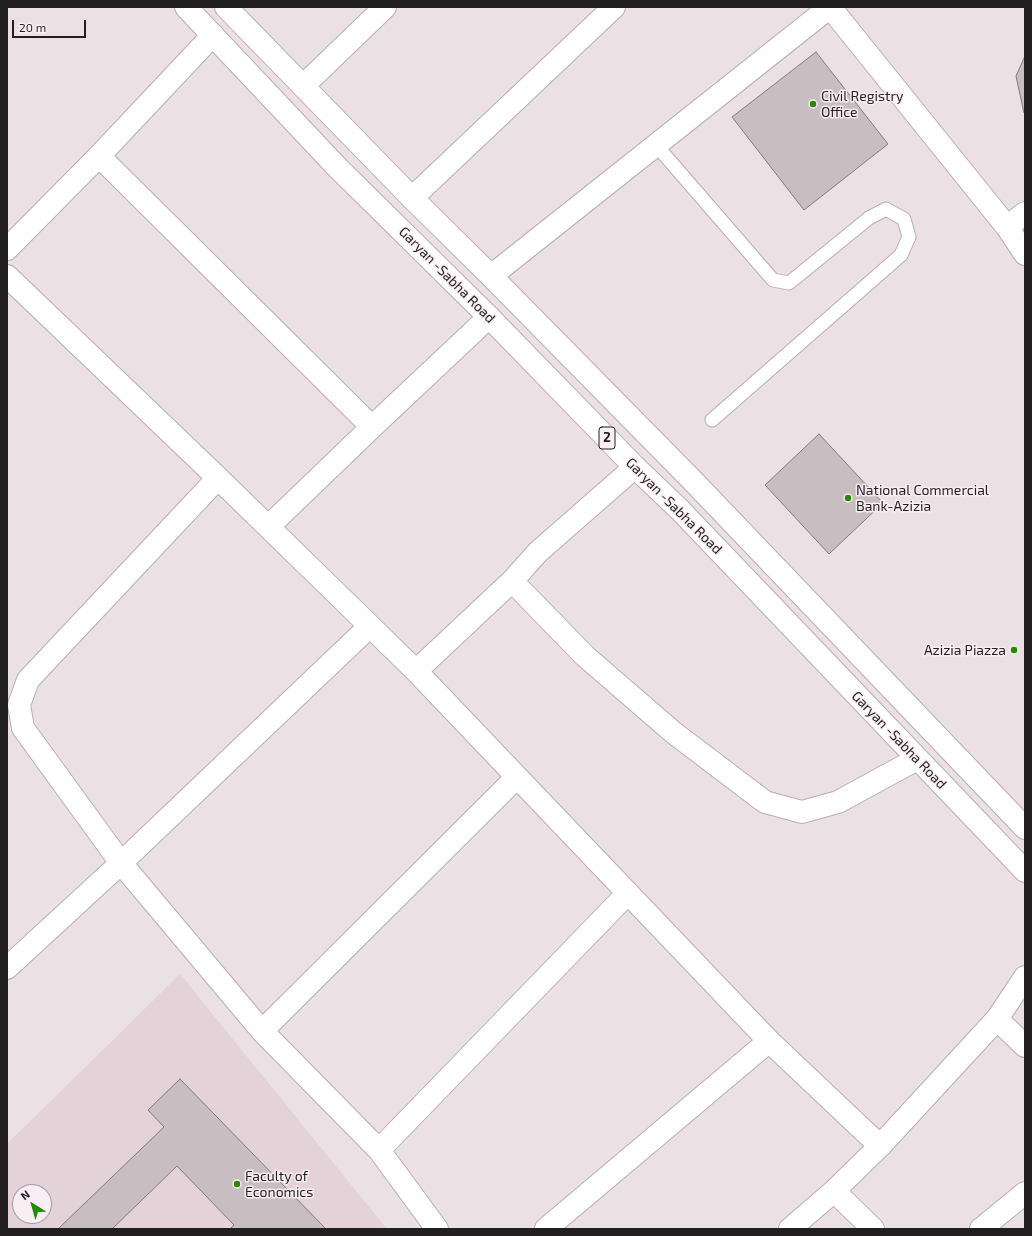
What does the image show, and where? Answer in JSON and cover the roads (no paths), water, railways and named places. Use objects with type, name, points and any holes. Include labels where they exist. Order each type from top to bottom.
[{"type":"main road","name":"Garyan -Sabha Road","points":[[186,7],[337,167],[489,317],[635,467],[680,510],[1025,871]]},
{"type":"main road","name":"Garyan -Sabha Road","points":[[226,7],[412,198],[693,481],[1025,828]]},
{"type":"main road","points":[[303,86],[385,7]]},
{"type":"main road","points":[[412,198],[614,7]]},
{"type":"main road","points":[[491,276],[830,7],[1007,227],[1025,254]]},
{"type":"main road","points":[[7,249],[99,156],[213,35]]},
{"type":"main road","points":[[99,156],[372,427]]},
{"type":"main road","points":[[1007,227],[1025,213]]},
{"type":"main road","points":[[7,276],[218,478],[416,671],[769,1041],[880,1146]]},
{"type":"main road","points":[[268,527],[489,317]]},
{"type":"main road","points":[[416,671],[512,581],[543,548],[635,467]]},
{"type":"main road","points":[[218,478],[28,680],[19,705],[23,728],[121,863],[262,1031],[379,1150],[437,1229]]},
{"type":"main road","points":[[512,581],[585,656],[674,733],[765,802],[802,812],[838,802],[917,759]]},
{"type":"main road","points":[[7,968],[121,863],[370,626]]},
{"type":"main road","points":[[262,1031],[517,777]]},
{"type":"main road","points":[[379,1150],[628,893]]},
{"type":"main road","points":[[790,1229],[834,1191],[880,1146],[997,1019],[1025,977]]},
{"type":"main road","points":[[997,1019],[1025,1046]]},
{"type":"main road","points":[[546,1229],[769,1041]]},
{"type":"main road","points":[[834,1191],[873,1229]]},
{"type":"main road","points":[[981,1229],[1025,1193]]},
{"type":"lane","points":[[656,145],[773,280],[789,283],[869,218],[886,209],[904,219],[909,237],[901,255],[712,420]]},
{"type":"place","name":"Civil Registry Office","points":[[813,104]]},
{"type":"place","name":"National Commercial Bank-Azizia","points":[[848,498]]},
{"type":"place","name":"Azizia Piazza","points":[[1014,650]]},
{"type":"place","name":"Faculty of Economics","points":[[237,1184]]}]
